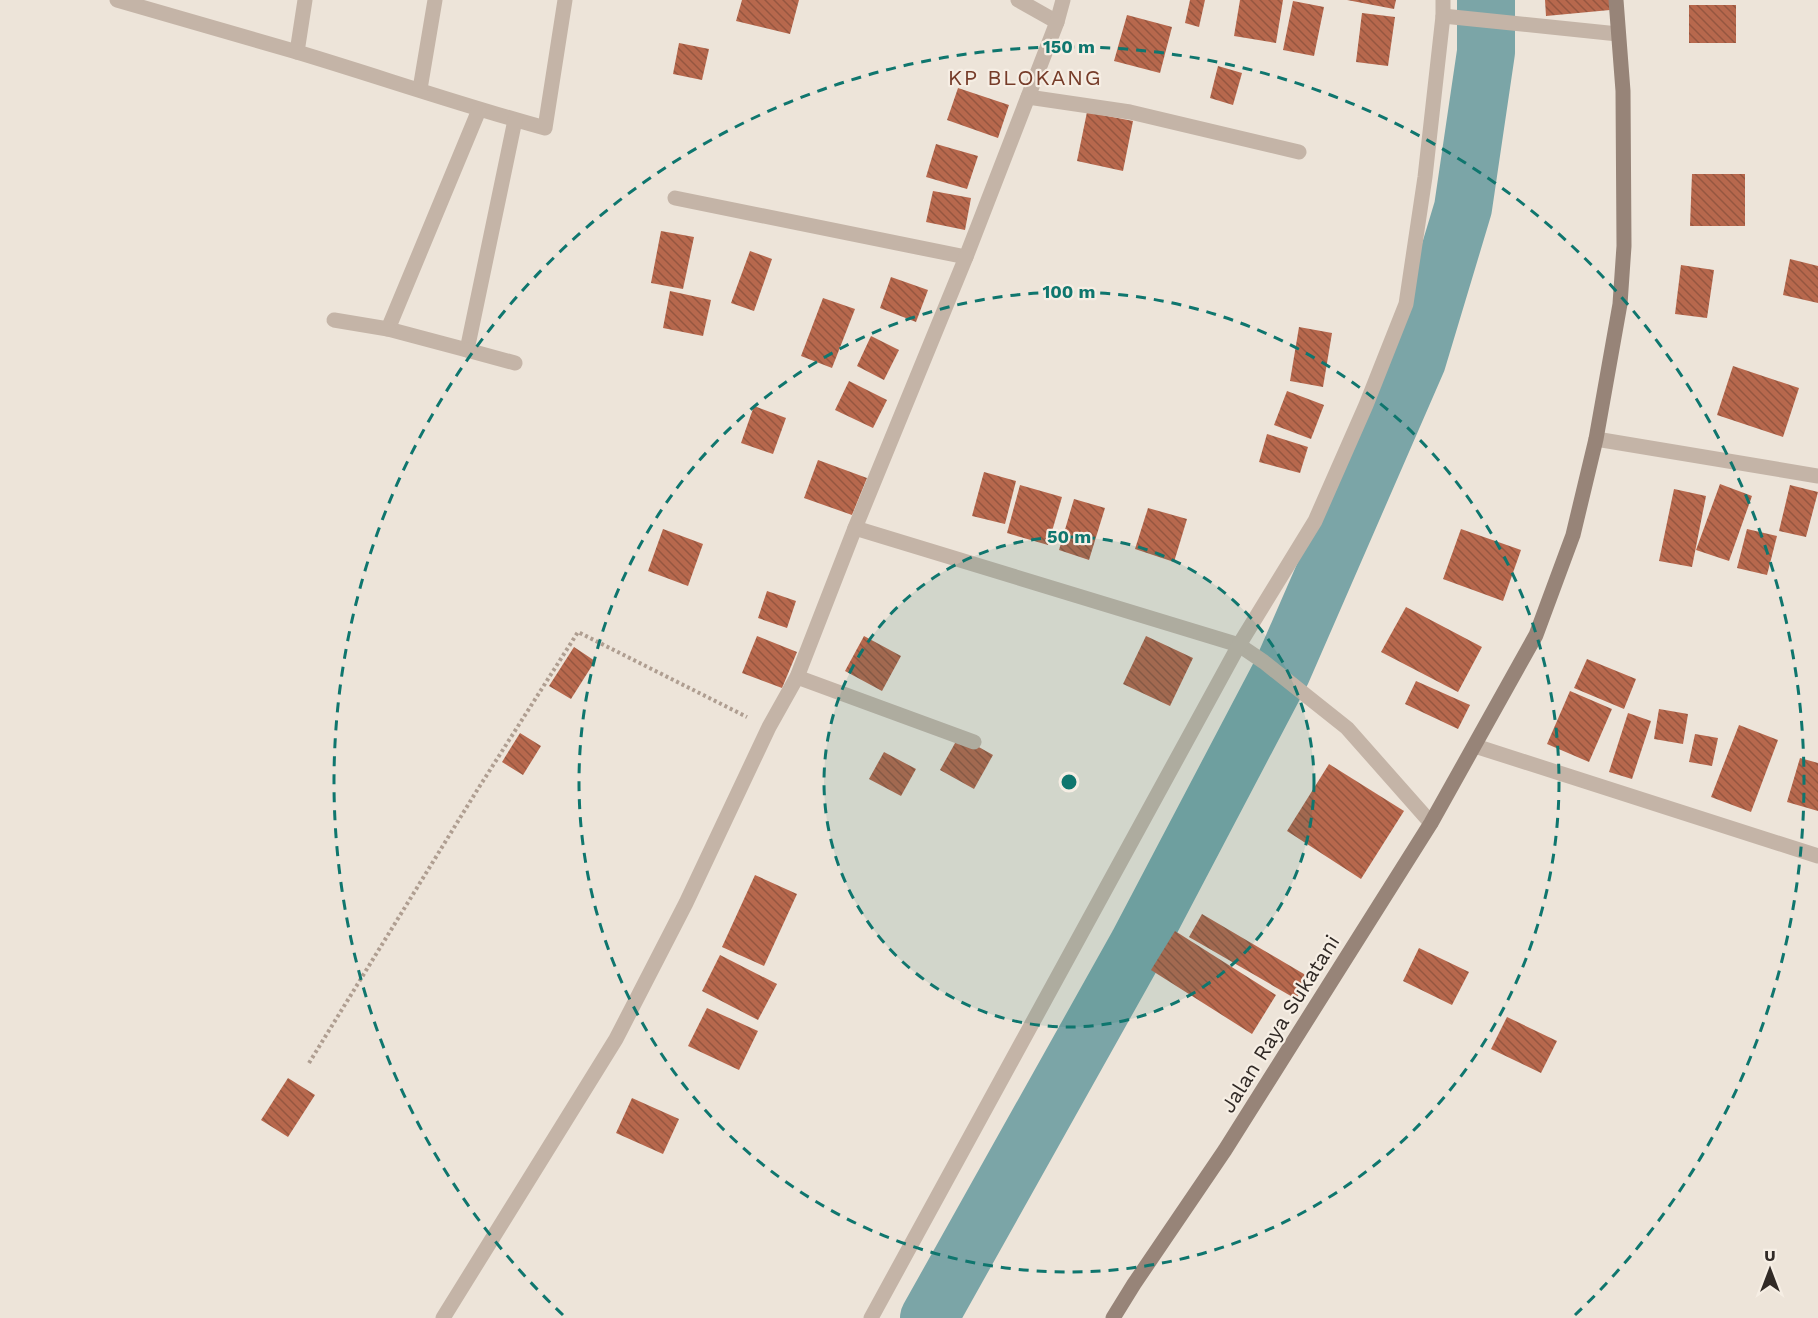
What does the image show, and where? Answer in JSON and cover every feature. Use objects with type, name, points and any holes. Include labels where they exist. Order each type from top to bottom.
[{"type":"main road","name":"Jalan Raya Sukatani","points":[[1113,1318],[1231,1140],[1431,823],[1536,635],[1573,535],[1596,439],[1620,304],[1624,246],[1623,90],[1616,0]]},
{"type":"street","points":[[117,0],[297,51],[479,110],[544,128],[565,0]]},
{"type":"street","points":[[171,16],[174,0]]},
{"type":"street","points":[[297,51],[305,0]]},
{"type":"street","points":[[420,89],[435,0]]},
{"type":"street","points":[[1018,0],[1057,22]]},
{"type":"street","points":[[442,1318],[616,1039],[686,903],[769,728],[797,677],[855,528],[966,257],[1057,22],[1063,0]]},
{"type":"street","points":[[871,1318],[1239,645],[1315,520],[1366,405],[1406,304],[1425,177],[1443,0]]},
{"type":"street","points":[[1443,16],[1618,34]]},
{"type":"street","points":[[1028,97],[1130,112],[1299,152]]},
{"type":"street","points":[[388,329],[479,110]]},
{"type":"street","points":[[467,350],[515,120]]},
{"type":"street","points":[[675,198],[966,257]]},
{"type":"street","points":[[334,320],[388,329],[515,363]]},
{"type":"street","points":[[1596,439],[1818,476]]},
{"type":"street","points":[[855,528],[1239,645],[1347,728],[1431,823]]},
{"type":"street","points":[[797,677],[974,742]]},
{"type":"street","points":[[1475,746],[1818,855]]},
{"type":"path","points":[[309,1063],[476,792],[578,632],[769,728]]},
{"type":"building","points":[[742,0],[799,0],[790,34],[736,21]]},
{"type":"building","points":[[1190,0],[1205,0],[1199,27],[1185,23]]},
{"type":"building","points":[[1240,0],[1283,0],[1276,43],[1234,36]]},
{"type":"building","points":[[1347,0],[1396,0],[1394,9]]},
{"type":"building","points":[[1545,0],[1609,0],[1610,10],[1546,16]]},
{"type":"building","points":[[1293,1],[1324,7],[1314,56],[1283,50]]},
{"type":"building","points":[[1689,5],[1736,5],[1736,43],[1689,43]]},
{"type":"building","points":[[1362,13],[1395,17],[1388,66],[1356,62]]},
{"type":"building","points":[[1127,15],[1172,27],[1160,73],[1114,61]]},
{"type":"building","points":[[679,43],[709,49],[702,80],[673,74]]},
{"type":"building","points":[[1218,66],[1242,73],[1233,105],[1210,98]]},
{"type":"building","points":[[958,88],[1009,105],[998,138],[947,120]]},
{"type":"building","points":[[1087,112],[1133,121],[1123,171],[1077,161]]},
{"type":"building","points":[[936,144],[978,156],[967,189],[926,177]]},
{"type":"building","points":[[1692,174],[1745,174],[1745,226],[1690,226]]},
{"type":"building","points":[[933,191],[971,198],[965,230],[926,222]]},
{"type":"building","points":[[661,231],[694,237],[683,289],[651,283]]},
{"type":"building","points":[[750,251],[772,259],[754,311],[731,303]]},
{"type":"building","points":[[1790,259],[1818,266],[1818,303],[1783,295]]},
{"type":"building","points":[[1681,265],[1714,270],[1707,318],[1675,314]]},
{"type":"building","points":[[891,277],[928,290],[916,322],[880,308]]},
{"type":"building","points":[[670,291],[711,300],[703,336],[663,328]]},
{"type":"building","points":[[823,298],[855,309],[832,368],[801,356]]},
{"type":"building","points":[[1299,327],[1332,333],[1323,387],[1290,381]]},
{"type":"building","points":[[871,336],[899,350],[884,380],[857,366]]},
{"type":"building","points":[[1733,366],[1799,388],[1783,437],[1717,415]]},
{"type":"building","points":[[849,381],[887,400],[873,428],[835,410]]},
{"type":"building","points":[[1287,391],[1324,405],[1311,439],[1274,425]]},
{"type":"building","points":[[754,406],[786,418],[773,454],[741,443]]},
{"type":"building","points":[[1267,434],[1308,447],[1300,473],[1259,462]]},
{"type":"building","points":[[818,460],[867,478],[852,515],[804,498]]},
{"type":"building","points":[[984,472],[1016,481],[1005,524],[972,516]]},
{"type":"building","points":[[1720,484],[1752,496],[1729,561],[1696,550]]},
{"type":"building","points":[[1020,485],[1062,497],[1048,545],[1007,533]]},
{"type":"building","points":[[1790,485],[1818,492],[1806,537],[1779,531]]},
{"type":"building","points":[[1674,489],[1706,496],[1692,567],[1659,561]]},
{"type":"building","points":[[1074,499],[1105,508],[1089,560],[1059,550]]},
{"type":"building","points":[[1148,508],[1187,519],[1174,562],[1135,549]]},
{"type":"building","points":[[663,529],[703,544],[688,586],[648,571]]},
{"type":"building","points":[[1461,529],[1521,550],[1503,601],[1443,579]]},
{"type":"building","points":[[1747,529],[1777,536],[1767,575],[1737,568]]},
{"type":"building","points":[[767,591],[796,601],[787,628],[758,618]]},
{"type":"building","points":[[1406,607],[1482,647],[1458,692],[1381,652]]},
{"type":"building","points":[[757,636],[797,652],[782,688],[742,673]]},
{"type":"building","points":[[864,636],[901,656],[882,691],[845,671]]},
{"type":"building","points":[[1146,636],[1193,658],[1170,706],[1123,684]]},
{"type":"building","points":[[574,647],[595,661],[571,699],[549,686]]},
{"type":"building","points":[[1587,659],[1636,679],[1624,709],[1574,688]]},
{"type":"building","points":[[1416,681],[1470,705],[1458,729],[1405,704]]},
{"type":"building","points":[[1570,691],[1612,709],[1589,762],[1547,744]]},
{"type":"building","points":[[1659,709],[1688,714],[1683,744],[1654,739]]},
{"type":"building","points":[[1628,713],[1651,721],[1632,779],[1609,772]]},
{"type":"building","points":[[1739,725],[1778,740],[1751,812],[1711,797]]},
{"type":"building","points":[[520,733],[541,746],[523,775],[502,762]]},
{"type":"building","points":[[1695,734],[1718,738],[1712,766],[1689,762]]},
{"type":"building","points":[[959,736],[993,755],[974,789],[940,770]]},
{"type":"building","points":[[884,752],[916,769],[901,796],[869,779]]},
{"type":"building","points":[[1800,758],[1818,763],[1818,811],[1787,802]]},
{"type":"building","points":[[1329,764],[1404,811],[1361,879],[1287,831]]},
{"type":"building","points":[[755,875],[797,894],[764,966],[722,947]]},
{"type":"building","points":[[1202,914],[1309,977],[1296,999],[1189,937]]},
{"type":"building","points":[[1175,931],[1276,995],[1252,1034],[1151,970]]},
{"type":"building","points":[[1419,948],[1469,972],[1452,1005],[1403,981]]},
{"type":"building","points":[[720,955],[777,984],[758,1020],[702,991]]},
{"type":"building","points":[[707,1008],[758,1031],[739,1070],[688,1046]]},
{"type":"building","points":[[1507,1017],[1557,1041],[1541,1073],[1491,1049]]},
{"type":"building","points":[[288,1078],[315,1095],[288,1137],[261,1120]]},
{"type":"building","points":[[632,1098],[679,1119],[663,1154],[616,1133]]},
{"type":"waterway","points":[[929,1318],[1138,945],[1282,671],[1417,361],[1463,208],[1486,52],[1486,0]]},
{"type":"district","name":"KP BLOKANG","points":[[1025,77]]}]
